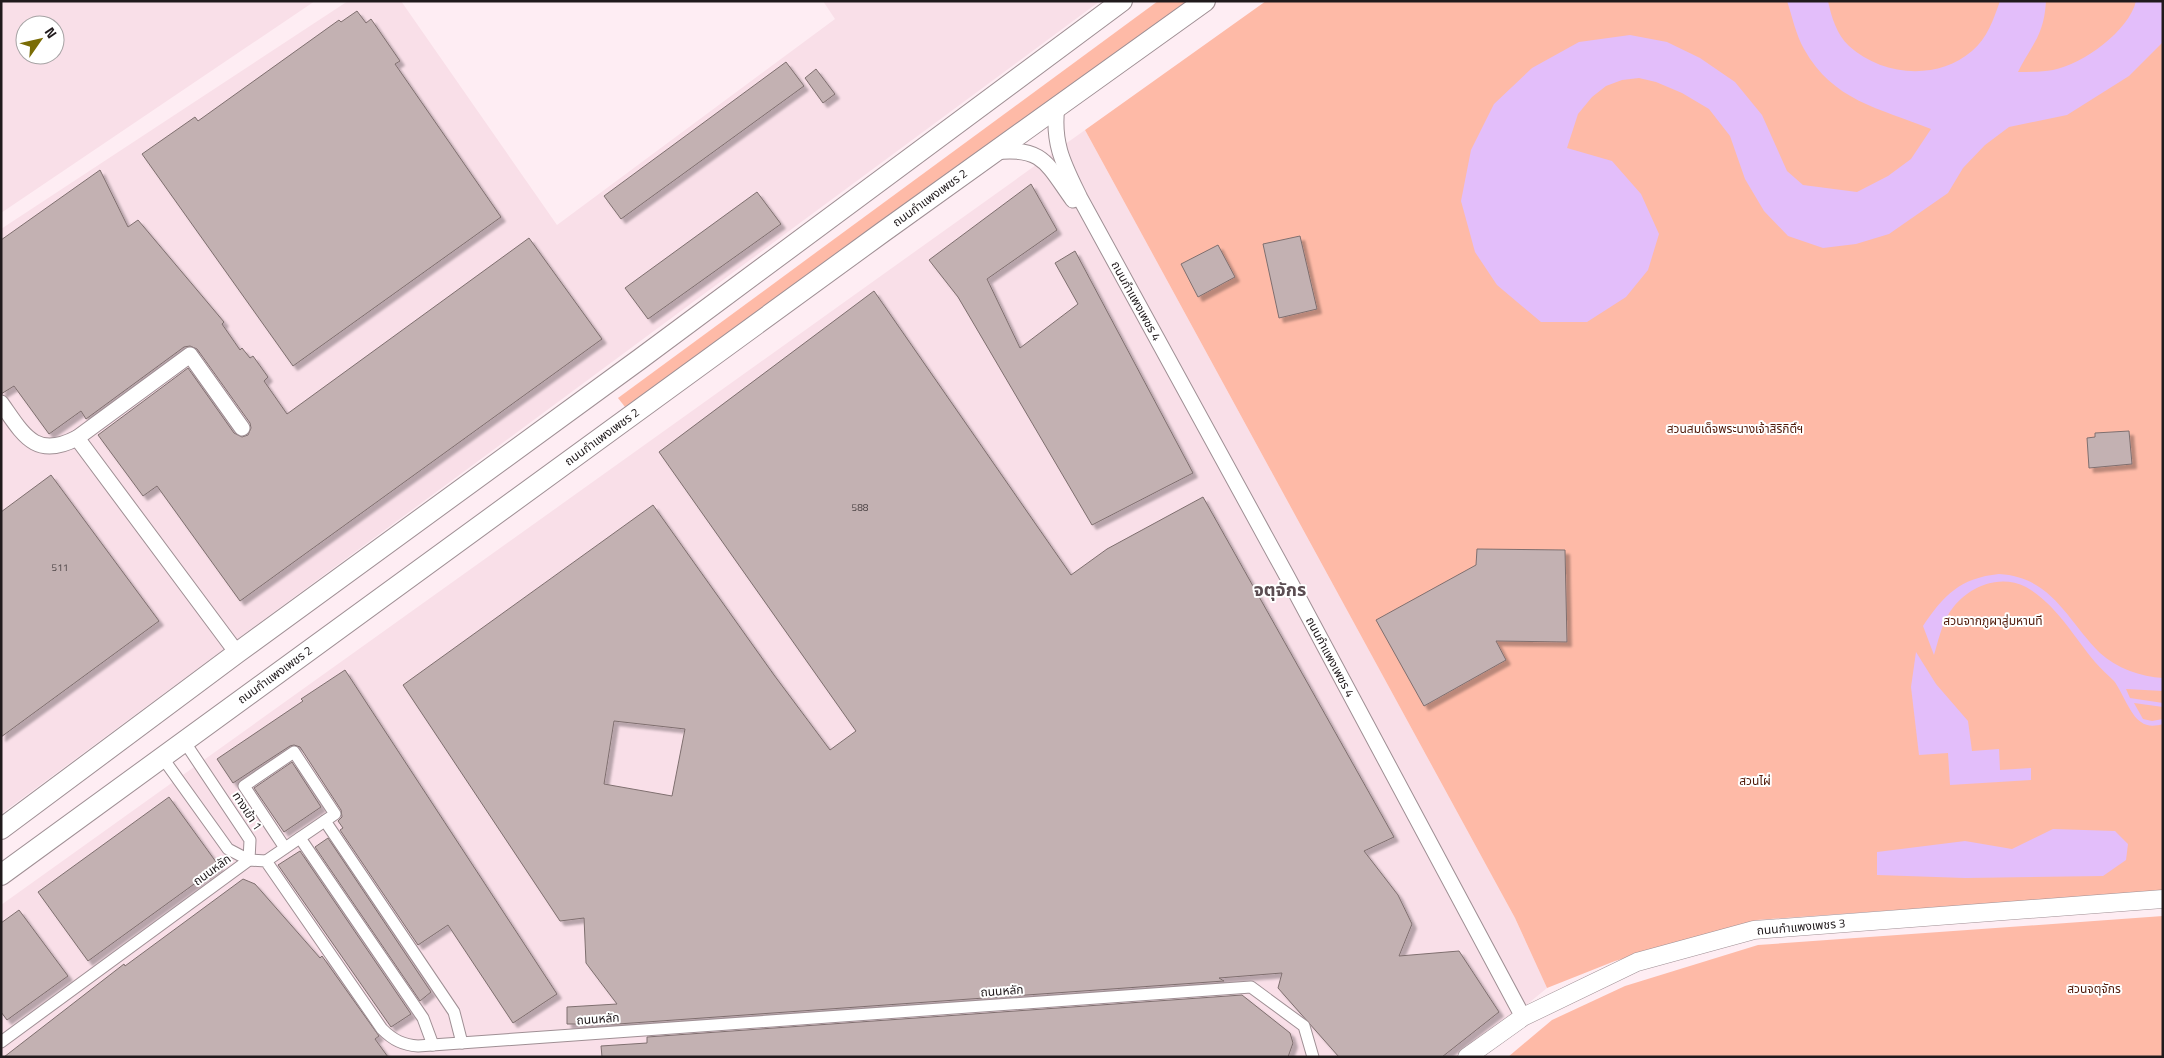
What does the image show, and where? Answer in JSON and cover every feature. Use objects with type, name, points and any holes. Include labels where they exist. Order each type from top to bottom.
[{"type":"main road","points":[[1,829],[237,653],[640,359],[1122,1]]},
{"type":"main road","name":"ถนนกำแพงเพชร 2","points":[[1,875],[993,152],[1206,1]]},
{"type":"street","name":"ถนนกำแพงเพชร 4","points":[[1057,106],[1054,126],[1060,156],[1106,246],[1297,595],[1523,1017]]},
{"type":"street","name":"ถนนกำแพงเพชร 4","points":[[993,152],[1026,151],[1038,155],[1106,246]]},
{"type":"street","points":[[1,403],[25,437],[37,444],[62,446],[77,438],[190,355],[242,428]]},
{"type":"street","points":[[77,438],[237,653]]},
{"type":"street","name":"ทางเข้า 1","points":[[184,741],[250,840],[249,860]]},
{"type":"street","points":[[266,861],[335,814],[294,752],[244,786],[285,848]]},
{"type":"street","points":[[162,757],[228,849],[249,860]]},
{"type":"street","points":[[325,821],[454,1012],[462,1043]]},
{"type":"street","points":[[300,838],[424,1018],[433,1045]]},
{"type":"street","name":"ถนนหลัก","points":[[1,1042],[249,860],[266,861],[382,1029],[391,1038],[405,1045],[433,1045],[1251,987],[1304,1026],[1313,1057]]},
{"type":"street","name":"ถนนกำแพงเพชร 3","points":[[1467,1057],[1523,1017],[1637,962],[1754,930],[2163,899]]},
{"type":"shaded area","points":[[1,1],[315,1],[1,213]]},
{"type":"shaded area","points":[[348,1],[401,1],[557,225],[835,19],[823,1],[1100,1],[1,814],[1,229]]},
{"type":"shaded area","points":[[1787,1],[1828,1],[1835,25],[1849,46],[1877,64],[1893,69],[1910,71],[1926,71],[1943,67],[1958,61],[1972,51],[1986,34],[2000,1],[2046,1],[2040,31],[2018,72],[2053,70],[2078,61],[2115,34],[2132,12],[2136,1],[2163,1],[2163,42],[2129,76],[2067,115],[2009,127],[1985,145],[1963,168],[1948,193],[1889,234],[1856,244],[1823,248],[1788,236],[1764,211],[1745,179],[1730,136],[1709,109],[1682,93],[1656,82],[1639,78],[1622,80],[1606,86],[1592,97],[1578,114],[1567,148],[1612,161],[1641,194],[1659,234],[1648,270],[1626,297],[1587,322],[1541,322],[1497,285],[1475,252],[1461,201],[1471,150],[1494,104],[1532,68],[1579,42],[1630,35],[1667,42],[1700,58],[1735,82],[1762,115],[1787,171],[1803,185],[1857,192],[1888,176],[1911,159],[1931,129],[1859,101],[1843,92],[1829,80],[1816,67],[1801,44]]},
{"type":"shaded area","points":[[1085,130],[1515,918],[1547,988],[1464,1057],[1,1057],[1,905]]},
{"type":"shaded area","points":[[1999,574],[2017,577],[2032,583],[2046,592],[2106,658],[2138,674],[2163,678],[2163,691],[2126,689],[2130,698],[2163,703],[2163,707],[2134,703],[2143,719],[2152,721],[2163,719],[2163,724],[2155,726],[2143,724],[2137,719],[2114,681],[2095,662],[2064,622],[2037,594],[2015,583],[1993,582],[1972,591],[1962,598],[1948,615],[1934,655],[1923,626],[1938,605],[1963,584],[1974,579]]},
{"type":"shaded area","points":[[1916,652],[1936,684],[1968,721],[1972,751],[1999,749],[2000,770],[2031,768],[2031,780],[1950,785],[1948,753],[1919,755],[1911,687]]},
{"type":"shaded area","points":[[2053,829],[2115,831],[2128,844],[2126,860],[2103,876],[1965,878],[1877,875],[1877,852],[1965,841],[2012,849]]},
{"type":"green space","points":[[1158,1],[1191,1],[625,407],[618,398]]},
{"type":"green space","name":"สวนสมเด็จพระนางเจ้าสิริกิติ์ฯ","points":[[1266,1],[2163,1],[2163,891],[1757,920],[1615,961],[1547,988],[1515,918],[1085,130]]},
{"type":"green space","name":"สวนจตุจักร","points":[[2163,916],[2163,1057],[1508,1057],[1552,1020],[1625,986],[1758,945]]},
{"type":"building","points":[[357,11],[366,23],[371,19],[400,61],[395,64],[501,217],[293,366],[142,154],[195,117],[198,121],[339,20],[341,22]]},
{"type":"building","points":[[786,62],[804,86],[621,219],[604,196]]},
{"type":"building","points":[[816,69],[835,94],[823,103],[805,78]]},
{"type":"building","points":[[100,170],[128,227],[138,220],[224,322],[222,324],[240,350],[242,348],[250,358],[253,356],[268,377],[264,381],[287,414],[529,238],[602,339],[240,601],[157,486],[143,496],[98,435],[188,368],[234,433],[242,437],[248,435],[251,428],[250,423],[197,349],[190,346],[184,347],[86,419],[81,411],[49,434],[14,386],[1,394],[1,240]]},
{"type":"building","points":[[1031,184],[1057,230],[987,279],[1020,348],[1078,304],[1055,263],[1075,251],[1193,473],[1092,525],[958,297],[929,260]]},
{"type":"building","points":[[757,192],[781,224],[648,319],[625,288]]},
{"type":"building","points":[[1300,236],[1317,309],[1279,318],[1263,244]]},
{"type":"building","points":[[1218,245],[1235,277],[1198,297],[1181,264]]},
{"type":"building","points":[[874,291],[1071,575],[1107,549],[1203,497],[1394,837],[1364,851],[1398,895],[1412,924],[1399,956],[1459,951],[1499,1012],[1442,1057],[1339,1057],[1278,988],[1282,973],[1219,978],[1224,981],[618,1024],[567,1024],[567,1007],[617,1004],[586,963],[584,918],[560,921],[403,685],[653,505],[830,750],[856,731],[659,452]],"holes":[[[614,721],[685,729],[672,796],[604,784]]]},
{"type":"building","points":[[2129,431],[2132,464],[2089,468],[2087,438],[2095,437],[2095,433]]},
{"type":"building","points":[[51,475],[159,621],[1,737],[1,512]]},
{"type":"building","points":[[1477,549],[1565,550],[1567,642],[1496,641],[1506,660],[1424,706],[1376,620],[1476,565]]},
{"type":"building","points":[[345,670],[557,994],[513,1023],[448,925],[418,945],[340,830],[343,828],[338,821],[342,817],[341,810],[300,747],[290,746],[233,783],[217,759]]},
{"type":"building","points":[[292,762],[321,807],[284,832],[254,788]]},
{"type":"building","points":[[169,797],[219,866],[88,961],[38,892]]},
{"type":"building","points":[[328,838],[431,992],[420,1001],[315,847]]},
{"type":"building","points":[[300,851],[411,1014],[391,1027],[278,865]]},
{"type":"building","points":[[243,879],[255,884],[320,958],[322,956],[379,1036],[375,1039],[388,1057],[4,1057],[124,964],[125,966]]},
{"type":"building","points":[[19,910],[68,976],[7,1020],[1,1012],[1,923]]},
{"type":"building","points":[[1242,995],[1290,1033],[1293,1043],[1288,1057],[602,1057],[601,1046],[647,1043],[647,1037]]},
{"type":"district","name":"จตุจักร","points":[[1280,590]]},
{"type":"park label","name":"สวนจากภูผาสู่มหานที","points":[[1993,621]]},
{"type":"park label","name":"สวนไผ่","points":[[1755,781]]}]
